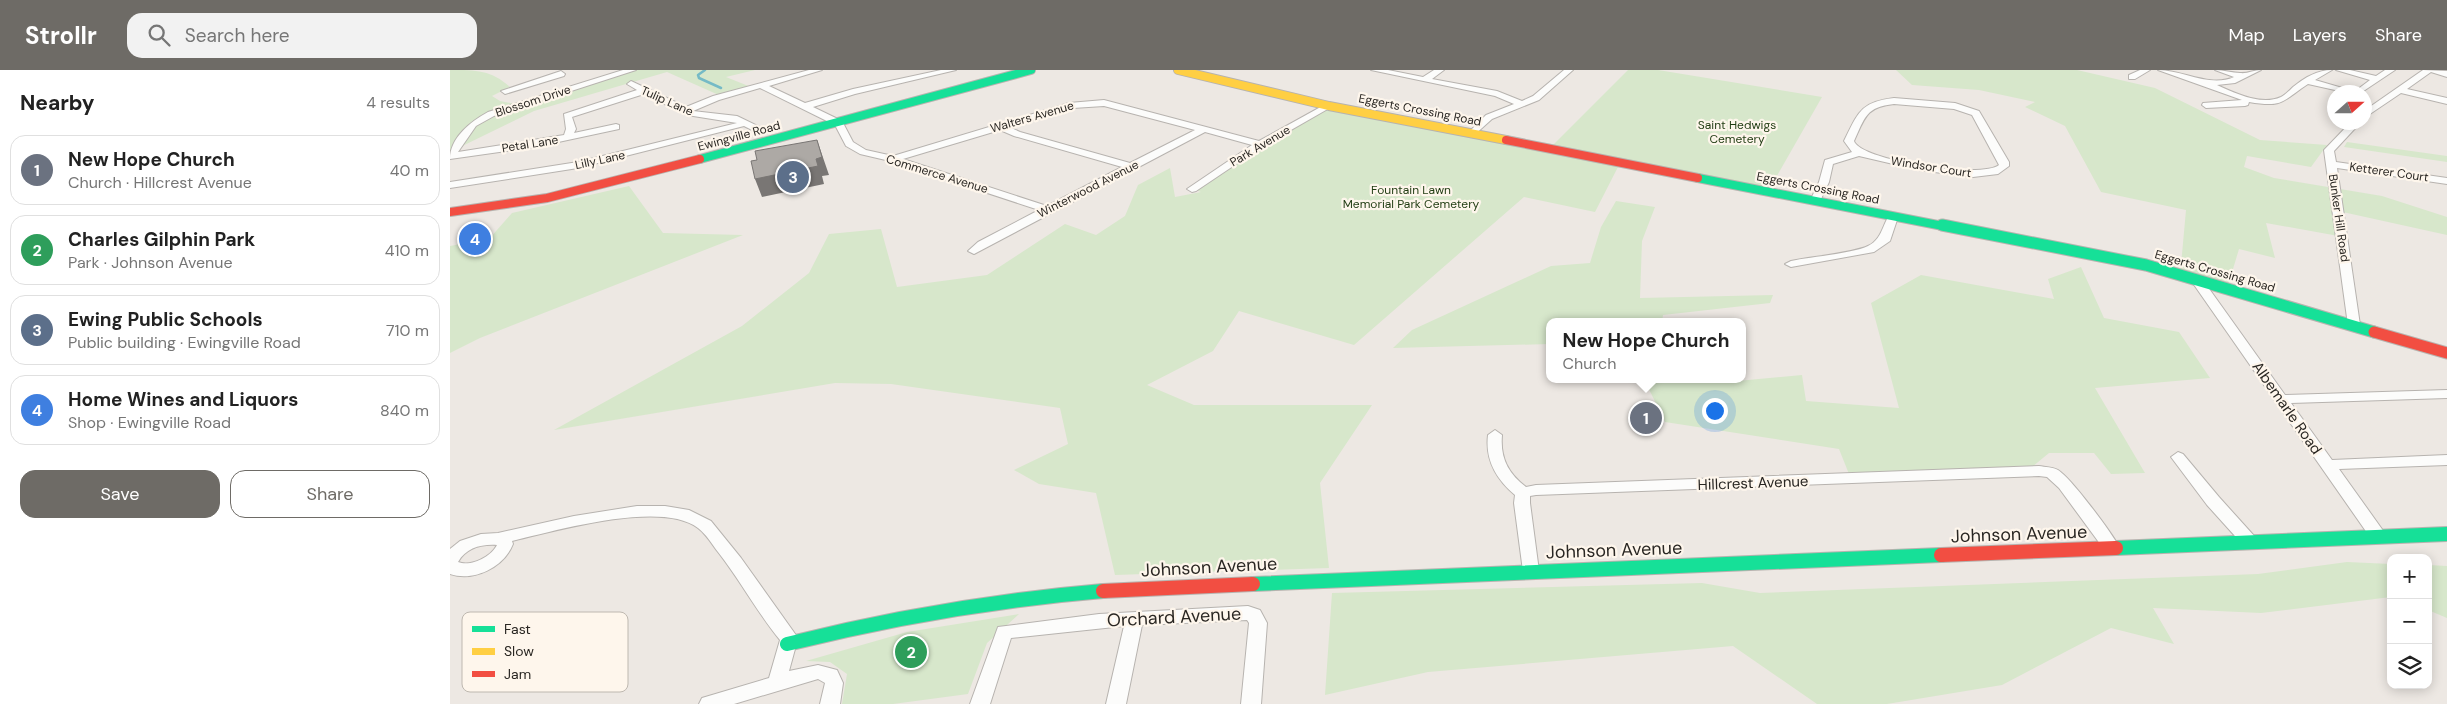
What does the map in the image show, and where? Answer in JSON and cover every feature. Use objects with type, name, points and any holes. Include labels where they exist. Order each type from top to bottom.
[{"type":"street","points":[[531,83],[540,70]]},
{"type":"street","points":[[550,70],[589,83]]},
{"type":"street","name":"Blossom Drive","points":[[450,156],[472,124],[491,114],[632,70]]},
{"type":"street","points":[[685,111],[716,98],[818,70]]},
{"type":"street","points":[[806,106],[853,92],[952,70]]},
{"type":"street","name":"Ewingville Road","points":[[450,212],[532,200],[603,186],[1032,70]]},
{"type":"street","name":"Eggerts Crossing Road","points":[[1178,70],[1329,106],[2146,265],[2447,353]]},
{"type":"street","points":[[1375,70],[1496,94],[1522,104]]},
{"type":"street","points":[[1424,80],[1440,70]]},
{"type":"street","points":[[1472,134],[1490,117],[1541,95],[1568,70]]},
{"type":"street","points":[[2132,77],[2146,70]]},
{"type":"street","points":[[2162,70],[2207,83],[2237,97],[2266,102],[2284,99],[2305,82],[2328,70]]},
{"type":"street","points":[[2219,70],[2244,76]]},
{"type":"street","points":[[2207,83],[2232,81],[2256,70]]},
{"type":"street","points":[[2340,70],[2377,79]]},
{"type":"street","points":[[2368,85],[2391,70]]},
{"type":"street","points":[[2376,100],[2398,90],[2429,70]]},
{"type":"street","points":[[2433,70],[2447,74]]},
{"type":"street","points":[[505,91],[561,74]]},
{"type":"street","points":[[2305,82],[2327,88]]},
{"type":"street","points":[[2305,82],[2327,87]]},
{"type":"street","name":"Tulip Lane","points":[[631,84],[685,111],[695,114],[734,118],[761,131]]},
{"type":"street","points":[[760,85],[839,122]]},
{"type":"street","points":[[2398,90],[2447,101]]},
{"type":"street","name":"Petal Lane","points":[[450,156],[567,138],[571,129],[567,116],[643,91]]},
{"type":"street","name":"Windsor Court","points":[[1894,101],[1946,105],[1966,108],[1980,117],[2004,162],[2004,166],[1990,173],[1969,174],[1877,159],[1859,153],[1851,146],[1849,140],[1865,108],[1894,101]]},
{"type":"street","name":"Walters Avenue","points":[[893,159],[1076,104],[1098,102],[1260,144]]},
{"type":"street","points":[[2206,105],[2246,103]]},
{"type":"street","name":"Park Avenue","points":[[1192,189],[1260,144],[1329,106]]},
{"type":"street","name":"Commerce Avenue","points":[[839,122],[846,140],[855,148],[1049,210]]},
{"type":"street","name":"Lilly Lane","points":[[450,185],[578,165],[747,123]]},
{"type":"street","points":[[1000,126],[1017,134],[1132,167]]},
{"type":"street","points":[[567,138],[616,128]]},
{"type":"street","name":"Winterwood Avenue","points":[[974,251],[982,244],[1204,130]]},
{"type":"street","name":"Bunker Hill Road","points":[[2348,130],[2329,150],[2354,325]]},
{"type":"street","points":[[1816,201],[1824,182],[1828,162],[1859,153]]},
{"type":"street","name":"Ketterer Court","points":[[2331,164],[2447,181]]},
{"type":"street","points":[[1791,264],[1870,250],[1884,241],[1893,216]]},
{"type":"street","name":"Albemarle Road","points":[[2196,279],[2378,536]]},
{"type":"street","points":[[2281,399],[2447,394]]},
{"type":"street","points":[[1495,435],[1494,453],[1498,466],[1506,480],[1523,493],[1522,503],[1531,571]]},
{"type":"street","points":[[2178,457],[2213,501],[2250,542]]},
{"type":"street","points":[[2328,465],[2447,460]]},
{"type":"street","name":"Hillcrest Avenue","points":[[1523,493],[1536,490],[2038,471],[2052,474],[2064,484],[2112,548]]},
{"type":"street","points":[[498,539],[632,512],[672,511],[696,518],[704,524],[742,572],[789,638],[777,682]]},
{"type":"street","name":"Johnson Avenue","points":[[787,644],[886,620],[1032,596],[1134,588],[2447,534]]},
{"type":"street","points":[[493,537],[505,544],[504,550],[489,562],[465,570],[456,570],[450,563],[457,552],[466,546],[493,537]]},
{"type":"street","name":"Orchard Avenue","points":[[980,704],[1004,632],[1049,625],[1248,613],[1254,615],[1258,624],[1251,704]]},
{"type":"street","points":[[1116,704],[1134,619]]},
{"type":"street","points":[[709,704],[777,682],[818,672],[830,675],[834,683],[830,704]]},
{"type":"green space","points":[[450,70],[476,71],[490,74],[510,87],[492,96],[500,101],[521,105],[632,70],[755,70],[726,77],[751,87],[721,96],[667,72],[534,111],[450,152]]},
{"type":"green space","name":"Saint Hedwigs Cemetery","points":[[1628,70],[1658,70],[1822,97],[1770,188],[1553,145]]},
{"type":"green space","points":[[1896,70],[2077,70],[2155,88],[2260,140],[2327,145],[2311,167],[2247,156],[2244,167],[2274,178],[2382,196],[2447,217],[2447,235],[2338,211],[2344,237],[2266,223],[2275,258],[2239,249],[2227,289],[2180,276],[2186,210],[2101,192],[2065,126],[2025,107],[2035,102],[1979,90],[1912,85]]},
{"type":"green space","name":"Fountain Lawn Memorial Park Cemetery","points":[[1329,106],[1620,163],[1595,212],[1524,197],[1354,345],[1239,311],[1213,351],[1147,385],[1194,405],[1372,405],[1320,483],[1329,568],[1115,575],[1096,493],[1039,484],[1014,470],[1068,444],[1060,408],[891,384],[835,383],[554,430],[742,326],[809,273],[829,234],[881,229],[897,287],[987,275],[1065,224],[1096,235],[1125,216],[1138,185],[1170,168],[1175,197],[1201,192],[1192,189],[1260,144]]},
{"type":"green space","points":[[2347,142],[2447,156],[2447,162],[2344,147]]},
{"type":"green space","points":[[629,186],[663,233],[743,235],[480,338],[450,353],[450,246],[489,239],[512,213]]},
{"type":"green space","points":[[1616,201],[1655,207],[1642,241],[1640,298],[1773,295],[1770,303],[1663,315],[1663,318],[1546,318],[1546,344],[1393,348],[1412,330],[1551,266],[1590,263],[1601,227]]},
{"type":"green space","points":[[2081,267],[2104,318],[2179,332],[2210,378],[2095,388],[2145,473],[2111,474],[2094,453],[2049,453],[2021,476],[1851,479],[1839,449],[1665,422],[1646,383],[1746,383],[1746,380],[1802,375],[1806,401],[1899,408],[1871,303],[1921,275],[2054,299],[2048,279]]},
{"type":"green space","points":[[2347,562],[2387,564],[2387,597],[2261,613],[2153,608],[2174,644],[2111,628],[2002,685],[1887,704],[1817,704],[1733,646],[1428,672],[1325,695],[1332,593],[1702,583],[1760,593],[2258,574]]},
{"type":"green space","points":[[2432,565],[2447,566],[2447,618],[2432,612]]},
{"type":"green space","points":[[1019,614],[987,643],[968,694],[893,704],[842,704],[847,674],[830,662],[806,661],[907,632]]},
{"type":"building","points":[[817,140],[822,157],[816,159],[818,166],[755,179],[751,161],[757,160],[755,151]]},
{"type":"waterway","points":[[705,70],[698,75],[699,78],[721,88]]},
{"type":"traffic: fast","points":[[700,159],[1031,70]]},
{"type":"traffic: fast","points":[[1698,178],[2146,265],[2374,332]]},
{"type":"traffic: fast","points":[[2116,548],[2447,534]]},
{"type":"traffic: fast","points":[[1253,584],[1941,555]]},
{"type":"traffic: fast","points":[[787,644],[865,625],[944,610],[1063,594],[1103,591]]},
{"type":"traffic: slow","points":[[1178,70],[1329,106],[1506,140]]},
{"type":"traffic: jam","points":[[1506,140],[1698,178]]},
{"type":"traffic: jam","points":[[450,212],[547,198],[700,159]]},
{"type":"traffic: jam","points":[[2374,332],[2447,353]]},
{"type":"traffic: jam","points":[[1941,555],[2116,548]]},
{"type":"traffic: jam","points":[[1103,591],[1253,584]]},
{"type":"place","name":"Ewing Public Schools","points":[[793,177]]},
{"type":"place","name":"Home Wines and Liquors","points":[[475,239]]},
{"type":"place","name":"New Hope Church","points":[[1646,418]]},
{"type":"place","name":"Charles Gilphin Park","points":[[911,652]]}]
